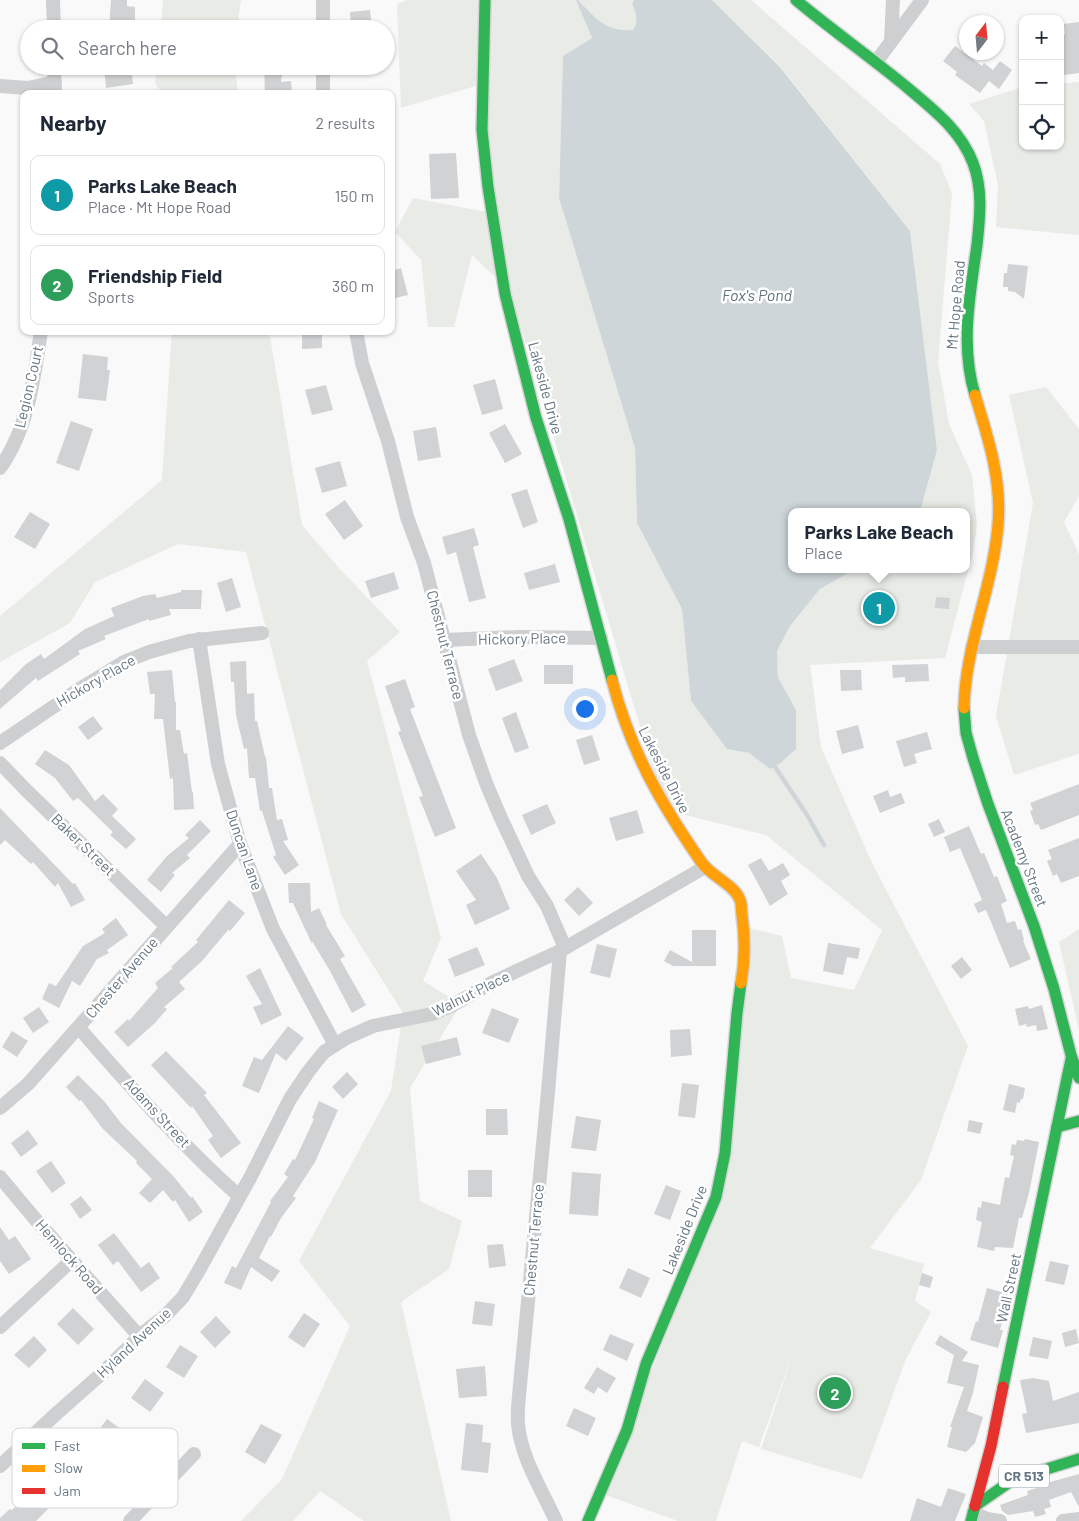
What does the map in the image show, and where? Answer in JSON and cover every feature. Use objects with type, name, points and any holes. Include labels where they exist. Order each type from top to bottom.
[{"type":"street","points":[[54,0],[54,20]]},
{"type":"street","points":[[323,0],[323,20]]},
{"type":"street","name":"Lakeside Drive","points":[[485,0],[482,130],[488,187],[505,294],[536,418],[569,519],[620,712],[635,751],[674,823],[705,867],[729,886],[740,899],[744,932],[743,973],[737,1013],[725,1153],[716,1197],[646,1364],[627,1430],[588,1521]]},
{"type":"street","name":"Mt Hope Road","points":[[796,0],[876,62],[949,125],[966,148],[977,171],[982,198],[968,317],[966,356],[997,474],[1000,503],[997,530],[972,646]]},
{"type":"street","points":[[891,41],[893,0]]},
{"type":"street","points":[[876,62],[922,0]]},
{"type":"street","points":[[0,86],[55,88],[54,75]]},
{"type":"street","points":[[322,90],[323,75]]},
{"type":"street","name":"Legion Court","points":[[0,468],[10,454],[23,422],[31,390],[40,335]]},
{"type":"street","name":"Chestnut Terrace","points":[[357,335],[362,362],[388,441],[407,517],[424,563],[464,716],[486,782],[528,876],[547,906],[563,950],[520,1385],[518,1424],[533,1474],[556,1521]]},
{"type":"street","name":"Hickory Place","points":[[0,743],[41,714],[124,662],[148,652],[189,641],[262,632]]},
{"type":"street","name":"Hickory Place","points":[[444,640],[519,637],[601,638]]},
{"type":"street","name":"Duncan Lane","points":[[199,640],[218,764],[240,844],[272,929],[335,1045]]},
{"type":"street","points":[[972,646],[1079,647]]},
{"type":"street","name":"Academy Street","points":[[972,646],[964,705],[967,739],[985,796],[1040,943],[1061,1012],[1071,1059],[1079,1078]]},
{"type":"street","name":"Baker Street","points":[[0,763],[166,926]]},
{"type":"street","name":"Chester Avenue","points":[[0,1108],[28,1084],[79,1028],[166,926],[240,844]]},
{"type":"street","name":"Walnut Place","points":[[239,1196],[290,1099],[324,1052],[346,1038],[373,1026],[432,1014],[453,1005],[493,982],[563,950],[705,867]]},
{"type":"street","name":"Adams Street","points":[[79,1028],[175,1133],[239,1196]]},
{"type":"street","name":"Wall Street","points":[[973,1513],[987,1464],[1071,1059]]},
{"type":"street","points":[[1057,1127],[1079,1121]]},
{"type":"street","name":"Hemlock Road","points":[[0,1177],[139,1336]]},
{"type":"street","name":"Hyland Avenue","points":[[41,1428],[99,1376],[139,1336],[165,1316],[183,1297],[239,1196]]},
{"type":"street","points":[[0,1327],[71,1260]]},
{"type":"street","points":[[178,1471],[194,1454]]},
{"type":"street","name":"Hyland Avenue","points":[[0,1466],[12,1455]]},
{"type":"street","name":"CR 513","points":[[973,1513],[1014,1479],[1079,1459]]},
{"type":"street","points":[[987,1464],[1000,1473],[1014,1479]]},
{"type":"street","points":[[130,1521],[142,1508]]},
{"type":"street","points":[[973,1513],[987,1519],[1000,1521]]},
{"type":"street","points":[[1063,1521],[1079,1519]]},
{"type":"shaded area","points":[[163,0],[241,0],[238,20],[162,20]]},
{"type":"shaded area","points":[[408,0],[576,0],[592,38],[563,56],[559,198],[635,448],[637,523],[682,609],[691,701],[727,749],[749,753],[770,769],[779,764],[796,710],[778,677],[777,651],[790,626],[820,589],[848,573],[967,573],[945,658],[810,665],[821,747],[872,863],[968,1046],[921,1180],[870,1248],[924,1264],[915,1301],[931,1312],[906,1359],[862,1479],[761,1449],[796,1344],[759,1447],[742,1441],[716,1521],[678,1521],[603,1494],[707,1230],[749,928],[782,936],[791,978],[854,990],[882,930],[766,835],[665,810],[510,291],[472,255],[454,327],[428,327],[421,260],[395,232],[413,198],[492,213],[482,84],[401,108],[397,4]]},
{"type":"shaded area","points":[[578,0],[634,0],[632,4],[636,17],[635,27],[633,30],[623,30],[608,26],[596,18]]},
{"type":"shaded area","points":[[712,0],[751,0],[940,164],[952,193],[938,362],[949,424],[972,475],[977,526],[970,563],[970,508],[921,508],[937,450],[910,231],[781,67]]},
{"type":"shaded area","points":[[156,75],[236,75],[238,90],[160,90],[155,83]]},
{"type":"shaded area","points":[[1079,82],[1079,235],[996,227],[998,185],[984,121],[969,104],[1019,88],[1019,150],[1064,150],[1064,84]]},
{"type":"shaded area","points":[[172,335],[270,335],[302,525],[338,567],[400,632],[367,661],[441,938],[423,981],[461,1004],[410,1088],[420,1201],[462,1221],[449,1269],[401,1302],[451,1521],[364,1521],[320,1491],[293,1521],[241,1521],[282,1479],[350,1326],[299,1261],[391,1091],[403,1013],[341,914],[246,552],[178,544],[95,582],[70,623],[0,662],[0,616],[162,480]]},
{"type":"shaded area","points":[[1046,387],[1079,429],[1079,496],[1064,522],[1079,554],[1079,754],[1014,775],[996,716],[1033,503],[1009,395]]},
{"type":"shaded area","points":[[1079,929],[1079,1030],[1059,942]]},
{"type":"water","name":"Fox's Pond","points":[[576,0],[608,26],[615,29],[633,30],[636,23],[632,4],[634,0],[712,0],[780,67],[910,231],[937,450],[921,508],[788,508],[788,573],[848,573],[820,589],[790,626],[777,651],[778,677],[796,710],[796,749],[779,764],[770,769],[749,753],[727,749],[691,701],[682,609],[637,523],[635,448],[559,198],[563,56],[592,38]]},
{"type":"building","points":[[111,0],[127,0],[127,6],[135,7],[135,20],[110,20]]},
{"type":"building","points":[[370,10],[371,20],[350,20],[350,12]]},
{"type":"building","points":[[1079,22],[1079,73],[1064,74],[1064,24]]},
{"type":"building","points":[[955,46],[959,49],[959,60],[974,60],[982,66],[984,63],[993,70],[1000,61],[1012,70],[999,89],[989,81],[980,93],[955,75],[957,72],[943,61]]},
{"type":"building","points":[[105,75],[132,75],[133,84],[106,88]]},
{"type":"building","points":[[264,75],[282,75],[281,82],[291,81],[292,90],[265,90]]},
{"type":"building","points":[[456,153],[459,198],[431,199],[429,154]]},
{"type":"building","points":[[1008,264],[1028,266],[1024,299],[1015,292],[1008,291],[1008,287],[1003,287],[1004,273],[1007,273]]},
{"type":"building","points":[[401,268],[408,295],[395,298],[395,270]]},
{"type":"building","points":[[302,335],[322,335],[322,348],[302,349]]},
{"type":"building","points":[[83,354],[108,357],[107,370],[110,370],[106,401],[78,398]]},
{"type":"building","points":[[495,379],[503,409],[482,415],[473,385]]},
{"type":"building","points":[[326,385],[333,410],[312,415],[305,390]]},
{"type":"building","points":[[71,421],[93,429],[79,471],[56,463]]},
{"type":"building","points":[[505,424],[522,454],[505,463],[489,433]]},
{"type":"building","points":[[436,427],[441,457],[418,461],[413,431]]},
{"type":"building","points":[[340,461],[347,486],[322,493],[315,468]]},
{"type":"building","points":[[527,489],[538,522],[523,528],[511,494]]},
{"type":"building","points":[[345,500],[363,526],[344,540],[325,514]]},
{"type":"building","points":[[30,512],[50,524],[35,549],[14,537]]},
{"type":"building","points":[[474,528],[479,545],[473,547],[486,598],[469,602],[456,552],[447,555],[442,537]]},
{"type":"building","points":[[555,564],[560,582],[529,590],[524,573]]},
{"type":"building","points":[[394,572],[399,589],[371,598],[365,581]]},
{"type":"building","points":[[232,578],[241,607],[226,612],[217,583]]},
{"type":"building","points":[[181,590],[202,590],[201,609],[169,609],[171,615],[149,621],[149,619],[104,636],[106,639],[78,651],[80,654],[38,681],[36,678],[0,709],[0,690],[26,664],[41,654],[44,659],[85,629],[114,616],[111,608],[143,596],[155,594],[157,598],[181,592]]},
{"type":"building","points":[[936,597],[950,598],[949,609],[935,608]]},
{"type":"building","points":[[514,659],[523,681],[496,691],[488,669]]},
{"type":"building","points":[[246,661],[247,694],[254,693],[255,721],[257,721],[266,757],[269,788],[272,788],[277,820],[282,819],[288,840],[283,841],[299,865],[285,875],[273,857],[276,855],[262,811],[260,811],[255,778],[249,778],[247,748],[244,749],[236,715],[234,682],[231,682],[230,662]]},
{"type":"building","points":[[928,664],[929,681],[905,682],[905,677],[893,678],[892,665]]},
{"type":"building","points":[[544,665],[573,665],[573,684],[544,684]]},
{"type":"building","points":[[172,670],[176,702],[176,730],[180,730],[184,754],[187,753],[194,809],[174,810],[173,778],[170,779],[163,719],[154,719],[155,694],[150,694],[147,672]]},
{"type":"building","points":[[840,670],[861,670],[862,690],[841,691]]},
{"type":"building","points":[[405,679],[415,707],[410,709],[456,828],[435,837],[419,797],[423,796],[398,732],[401,731],[385,686]]},
{"type":"building","points":[[516,712],[529,748],[515,753],[502,718]]},
{"type":"building","points":[[93,716],[103,729],[88,740],[78,727]]},
{"type":"building","points":[[858,725],[864,748],[842,754],[836,731]]},
{"type":"building","points":[[927,732],[932,749],[914,754],[917,763],[904,767],[896,741]]},
{"type":"building","points":[[592,735],[600,760],[584,765],[576,740]]},
{"type":"building","points":[[45,750],[69,765],[95,801],[103,794],[118,809],[112,816],[136,839],[126,849],[110,835],[113,832],[78,798],[73,801],[55,778],[35,764]]},
{"type":"building","points":[[1079,784],[1079,815],[1041,830],[1038,824],[1035,825],[1030,811],[1033,810],[1030,803]]},
{"type":"building","points":[[888,790],[890,797],[901,793],[905,803],[880,813],[873,796]]},
{"type":"building","points":[[547,804],[556,823],[531,835],[522,815]]},
{"type":"building","points":[[0,808],[73,884],[75,883],[85,900],[71,907],[58,883],[55,887],[33,862],[31,864],[5,840],[0,845]]},
{"type":"building","points":[[637,810],[644,833],[616,841],[609,818]]},
{"type":"building","points":[[939,819],[945,832],[934,837],[928,824]]},
{"type":"building","points":[[200,820],[211,831],[187,855],[190,858],[172,873],[175,875],[161,892],[147,880],[167,856],[189,838],[185,835]]},
{"type":"building","points":[[969,826],[981,854],[984,853],[994,877],[997,876],[1007,901],[1001,904],[1007,923],[1015,921],[1018,930],[1021,929],[1023,941],[1031,959],[1010,968],[986,910],[978,913],[974,904],[982,900],[960,848],[950,852],[944,837]]},
{"type":"building","points":[[1079,838],[1079,876],[1061,883],[1057,874],[1053,876],[1047,861],[1052,859],[1048,850]]},
{"type":"building","points":[[481,854],[497,878],[510,909],[475,925],[466,905],[476,900],[456,871]]},
{"type":"building","points":[[761,858],[769,871],[783,863],[790,875],[781,881],[788,894],[770,906],[748,865]]},
{"type":"building","points":[[288,883],[310,883],[311,912],[319,908],[326,925],[345,956],[340,959],[366,1005],[352,1013],[312,941],[312,944],[293,903],[289,903]]},
{"type":"building","points":[[578,887],[593,903],[579,916],[564,900]]},
{"type":"building","points":[[229,900],[245,913],[202,961],[179,982],[185,989],[164,1007],[167,1009],[155,1023],[128,1047],[114,1032],[128,1019],[129,1021],[158,988],[155,983],[173,968],[171,967],[198,942],[196,940]]},
{"type":"building","points":[[116,918],[128,935],[107,950],[109,953],[97,959],[80,986],[72,981],[59,1008],[42,999],[49,983],[56,986],[83,946],[105,933],[102,929]]},
{"type":"building","points":[[692,930],[716,930],[716,966],[673,966],[664,961],[670,950],[692,962]]},
{"type":"building","points":[[828,943],[860,948],[858,959],[847,957],[843,975],[823,971]]},
{"type":"building","points":[[597,944],[617,949],[610,978],[590,973]]},
{"type":"building","points":[[477,947],[485,965],[455,977],[448,959]]},
{"type":"building","points":[[962,957],[972,970],[961,979],[951,966]]},
{"type":"building","points":[[260,968],[282,1015],[261,1025],[253,1007],[262,1004],[246,976]]},
{"type":"building","points":[[1042,1005],[1048,1029],[1037,1031],[1036,1025],[1027,1027],[1026,1024],[1019,1026],[1015,1009],[1028,1006],[1029,1009]]},
{"type":"building","points":[[39,1007],[49,1022],[33,1033],[23,1018]]},
{"type":"building","points":[[492,1008],[519,1019],[509,1043],[482,1033]]},
{"type":"building","points":[[288,1026],[304,1038],[286,1061],[276,1053],[259,1093],[242,1086],[254,1057],[262,1060]]},
{"type":"building","points":[[690,1029],[692,1055],[671,1057],[670,1030]]},
{"type":"building","points":[[12,1031],[28,1041],[17,1057],[2,1047]]},
{"type":"building","points":[[457,1037],[461,1055],[426,1064],[421,1046]]},
{"type":"building","points":[[166,1051],[207,1093],[204,1095],[241,1143],[221,1158],[208,1140],[213,1136],[192,1106],[191,1108],[151,1065]]},
{"type":"building","points":[[347,1072],[358,1084],[343,1099],[332,1087]]},
{"type":"building","points":[[78,1075],[104,1101],[120,1122],[174,1177],[191,1198],[192,1196],[203,1212],[189,1222],[175,1200],[173,1202],[163,1190],[150,1203],[139,1193],[152,1179],[136,1163],[137,1161],[103,1129],[81,1100],[79,1101],[66,1087]]},
{"type":"building","points":[[682,1083],[699,1085],[695,1118],[678,1116]]},
{"type":"building","points":[[1009,1084],[1025,1088],[1023,1099],[1021,1099],[1020,1103],[1017,1102],[1015,1113],[1003,1110]]},
{"type":"building","points":[[319,1101],[338,1110],[315,1162],[293,1196],[296,1198],[281,1218],[259,1258],[280,1271],[272,1282],[251,1267],[241,1290],[224,1283],[232,1266],[236,1268],[270,1201],[288,1177],[284,1174],[293,1159],[295,1160],[314,1119],[312,1118]]},
{"type":"building","points":[[486,1109],[507,1109],[508,1135],[486,1135]]},
{"type":"building","points":[[576,1116],[601,1120],[596,1151],[571,1148]]},
{"type":"building","points":[[969,1120],[983,1123],[980,1134],[967,1131]]},
{"type":"building","points":[[28,1130],[38,1144],[21,1157],[11,1143]]},
{"type":"building","points":[[1025,1139],[1039,1142],[1029,1193],[1022,1218],[1019,1218],[1013,1248],[995,1247],[994,1251],[977,1247],[982,1222],[976,1220],[978,1207],[981,1208],[982,1201],[1000,1205],[1005,1177],[1009,1178],[1014,1156],[1010,1155],[1012,1144],[1016,1145],[1017,1140],[1024,1141]]},
{"type":"building","points":[[51,1161],[66,1183],[52,1193],[36,1171]]},
{"type":"building","points":[[468,1170],[492,1170],[492,1197],[468,1197]]},
{"type":"building","points":[[572,1172],[601,1174],[598,1216],[569,1214]]},
{"type":"building","points":[[666,1185],[681,1191],[670,1220],[654,1214]]},
{"type":"building","points":[[81,1196],[92,1210],[80,1219],[70,1204]]},
{"type":"building","points":[[0,1227],[9,1240],[15,1236],[31,1259],[9,1274],[0,1261]]},
{"type":"building","points":[[114,1233],[141,1268],[149,1262],[160,1278],[141,1292],[118,1261],[113,1265],[98,1245]]},
{"type":"building","points":[[503,1244],[506,1266],[489,1268],[487,1245]]},
{"type":"building","points":[[1050,1261],[1069,1265],[1064,1285],[1045,1281]]},
{"type":"building","points":[[628,1268],[650,1278],[641,1298],[619,1288]]},
{"type":"building","points":[[922,1273],[933,1277],[930,1288],[919,1285]]},
{"type":"building","points":[[987,1288],[1009,1294],[1000,1330],[1003,1330],[998,1348],[970,1340],[976,1321],[978,1322]]},
{"type":"building","points":[[475,1301],[495,1304],[492,1326],[472,1324]]},
{"type":"building","points":[[73,1308],[94,1329],[78,1345],[57,1324]]},
{"type":"building","points":[[304,1313],[320,1324],[304,1348],[288,1337]]},
{"type":"building","points":[[216,1316],[231,1332],[215,1348],[200,1332]]},
{"type":"building","points":[[1076,1329],[1079,1343],[1065,1347],[1062,1333]]},
{"type":"building","points":[[610,1334],[634,1344],[627,1361],[603,1350]]},
{"type":"building","points":[[940,1335],[968,1352],[962,1361],[979,1365],[967,1411],[983,1417],[975,1443],[966,1452],[947,1447],[952,1427],[950,1427],[964,1387],[947,1383],[954,1355],[935,1344]]},
{"type":"building","points":[[34,1336],[47,1350],[29,1368],[14,1355]]},
{"type":"building","points":[[1033,1337],[1052,1341],[1048,1359],[1029,1356]]},
{"type":"building","points":[[180,1345],[198,1356],[184,1378],[166,1367]]},
{"type":"building","points":[[485,1366],[487,1396],[459,1398],[456,1369]]},
{"type":"building","points":[[597,1367],[616,1378],[607,1393],[598,1387],[594,1394],[584,1388]]},
{"type":"building","points":[[1033,1378],[1049,1381],[1053,1401],[1079,1392],[1079,1423],[1026,1433],[1022,1414],[1027,1413],[1020,1380]]},
{"type":"building","points":[[145,1379],[164,1393],[150,1412],[131,1398]]},
{"type":"building","points":[[574,1408],[596,1418],[588,1436],[566,1426]]},
{"type":"building","points":[[107,1419],[119,1428],[100,1428]]},
{"type":"building","points":[[466,1423],[483,1425],[482,1442],[491,1443],[488,1473],[461,1470]]},
{"type":"building","points":[[261,1424],[282,1435],[265,1464],[245,1452]]},
{"type":"building","points":[[1079,1474],[1079,1507],[1071,1492],[1049,1500],[1051,1507],[1044,1509],[1046,1514],[1035,1517],[1033,1511],[1008,1515],[1002,1511],[1000,1505],[1028,1495],[1027,1491]]},
{"type":"building","points":[[948,1488],[966,1494],[955,1521],[910,1521],[917,1498],[941,1507]]},
{"type":"building","points":[[14,1508],[49,1508],[36,1521],[0,1521],[0,1518],[10,1509]]},
{"type":"waterway","points":[[775,767],[807,815],[824,845]]},
{"type":"traffic: fast","points":[[485,0],[482,130],[488,187],[505,294],[536,418],[569,519],[612,680]]},
{"type":"traffic: fast","points":[[796,0],[928,105],[954,131],[968,151],[976,173],[980,203],[977,245],[969,301],[967,339],[970,376],[975,395]]},
{"type":"traffic: fast","points":[[964,708],[966,733],[973,758],[988,804],[1034,926],[1079,1078]]},
{"type":"traffic: fast","points":[[588,1521],[627,1430],[646,1364],[716,1197],[725,1153],[741,983]]},
{"type":"traffic: fast","points":[[1003,1387],[1071,1059]]},
{"type":"traffic: fast","points":[[1057,1127],[1079,1121]]},
{"type":"traffic: fast","points":[[971,1521],[975,1506],[1014,1479],[1079,1459]]},
{"type":"traffic: slow","points":[[964,708],[969,662],[991,571],[999,508],[993,459],[975,395]]},
{"type":"traffic: slow","points":[[612,680],[628,730],[660,798],[702,863],[728,885],[740,900],[744,940],[741,983]]},
{"type":"traffic: jam","points":[[975,1506],[991,1446],[1003,1387]]},
{"type":"place","name":"Parks Lake Beach","points":[[879,608]]},
{"type":"place","name":"Friendship Field","points":[[835,1393]]}]
